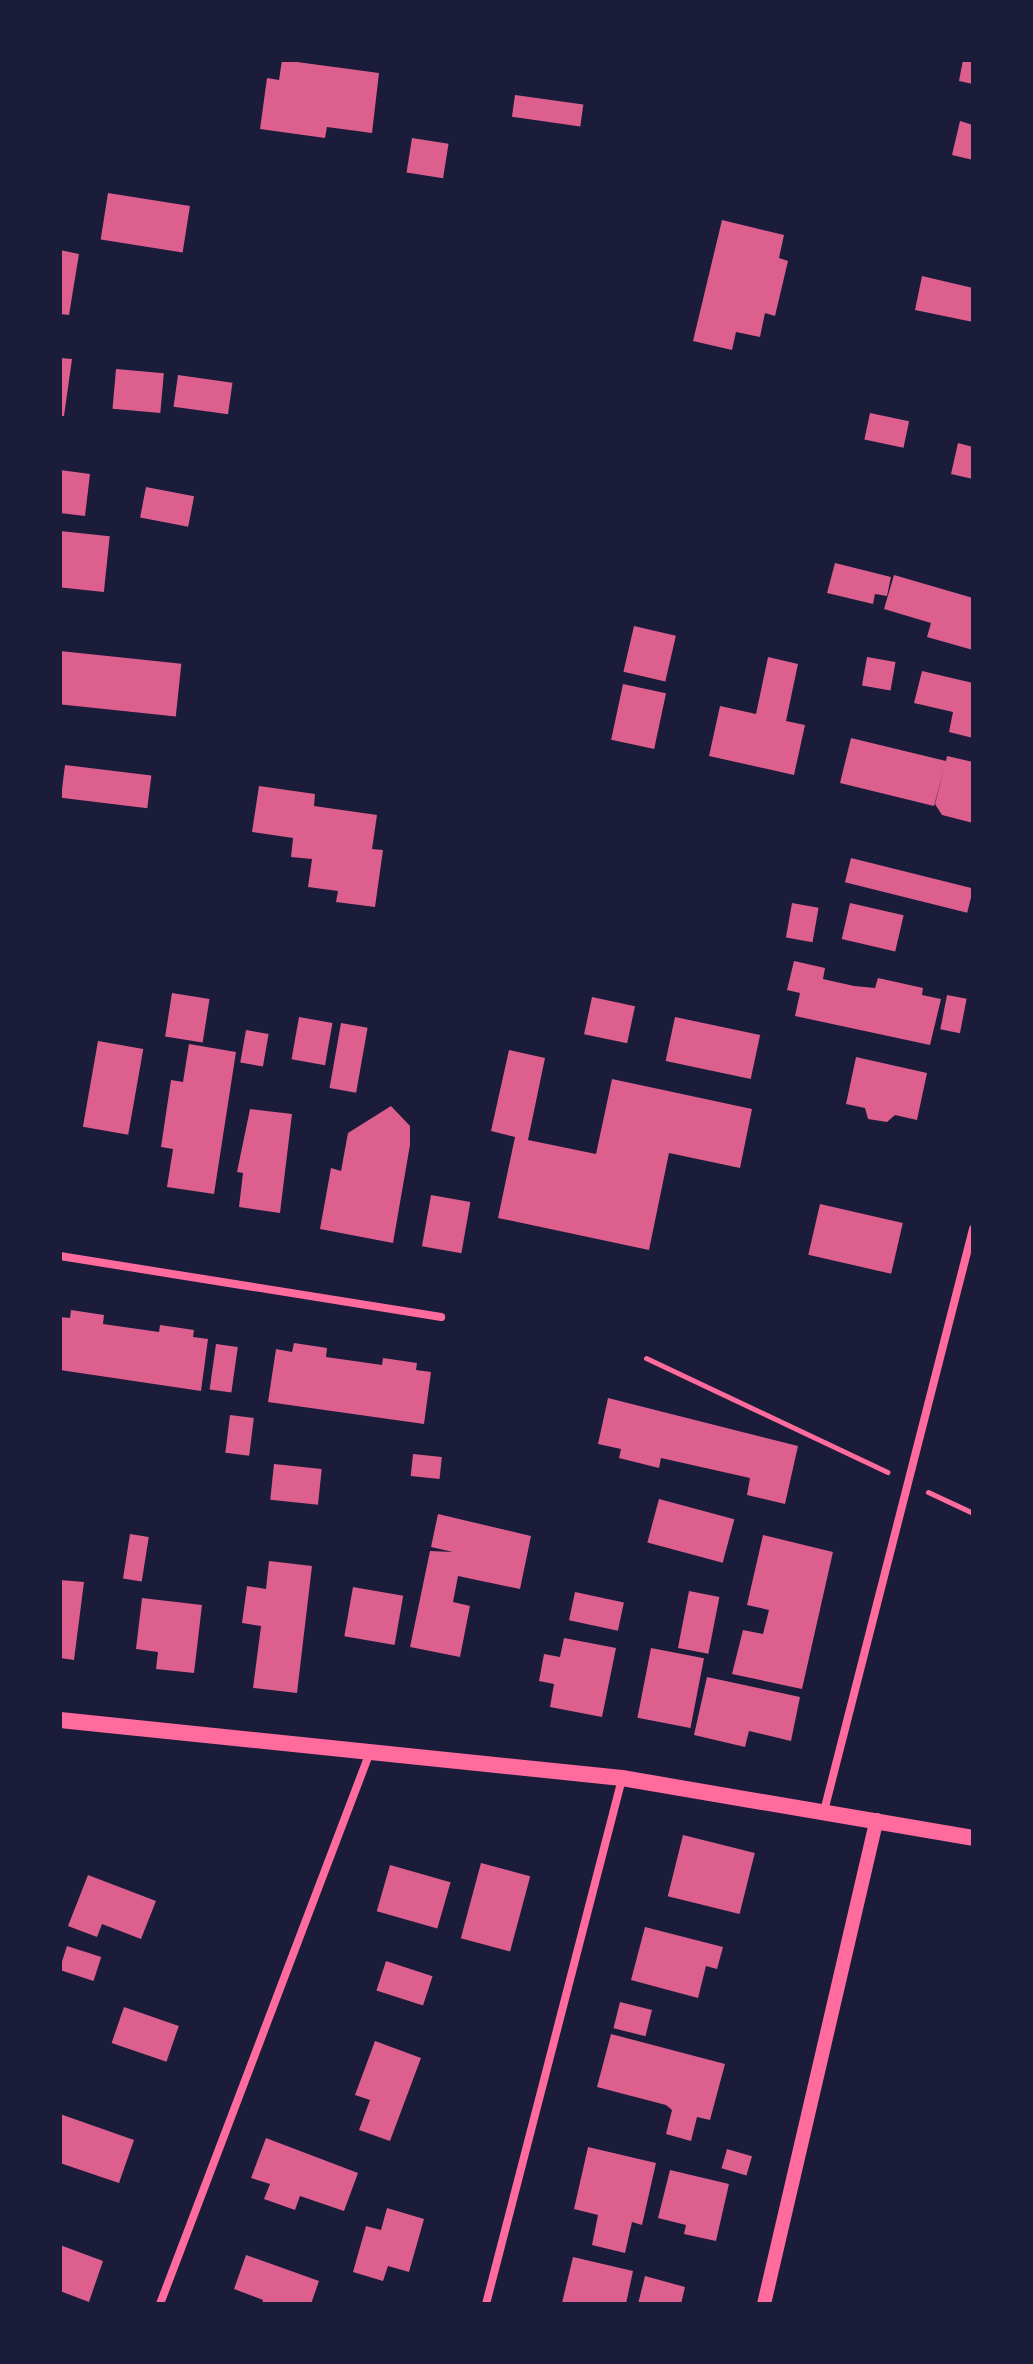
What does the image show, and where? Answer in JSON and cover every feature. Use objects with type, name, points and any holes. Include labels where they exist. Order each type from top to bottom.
[{"type":"main road","points":[[60,1720],[372,1749],[622,1778],[973,1838]]},
{"type":"street","points":[[824,1811],[973,1229]]},
{"type":"street","points":[[60,1256],[441,1317]]},
{"type":"street","points":[[160,2304],[372,1749]]},
{"type":"street","points":[[486,2304],[622,1778]]},
{"type":"street","points":[[764,2304],[877,1820]]},
{"type":"path","points":[[646,1358],[902,1479]]},
{"type":"path","points":[[916,1486],[973,1513]]},
{"type":"building","points":[[282,60],[379,73],[372,133],[327,127],[325,138],[260,129],[267,78],[279,80]]},
{"type":"building","points":[[963,60],[973,60],[973,84],[959,81]]},
{"type":"building","points":[[515,95],[583,105],[580,126],[512,117]]},
{"type":"building","points":[[960,121],[973,125],[973,160],[952,155]]},
{"type":"building","points":[[412,138],[449,144],[443,178],[407,173]]},
{"type":"building","points":[[108,193],[190,206],[183,252],[101,239]]},
{"type":"building","points":[[722,220],[784,235],[779,258],[788,261],[775,316],[765,313],[760,337],[736,332],[732,350],[693,341]]},
{"type":"building","points":[[60,250],[79,254],[69,315],[60,314]]},
{"type":"building","points":[[922,276],[973,288],[973,322],[915,310]]},
{"type":"building","points":[[60,358],[72,359],[64,416],[60,416]]},
{"type":"building","points":[[116,369],[164,373],[160,413],[113,409]]},
{"type":"building","points":[[178,375],[232,383],[228,414],[174,407]]},
{"type":"building","points":[[870,413],[909,421],[904,448],[864,439]]},
{"type":"building","points":[[958,443],[973,447],[973,479],[951,474]]},
{"type":"building","points":[[60,470],[90,474],[85,516],[60,513]]},
{"type":"building","points":[[146,487],[194,496],[188,527],[140,517]]},
{"type":"building","points":[[60,531],[110,536],[104,592],[60,587]]},
{"type":"building","points":[[835,563],[891,577],[887,596],[875,594],[873,604],[827,593]]},
{"type":"building","points":[[894,575],[973,598],[973,650],[927,637],[931,623],[884,609]]},
{"type":"building","points":[[634,626],[676,636],[665,681],[623,672]]},
{"type":"building","points":[[60,651],[181,664],[176,716],[60,704]]},
{"type":"building","points":[[768,657],[798,664],[786,721],[805,725],[794,775],[709,756],[720,706],[756,714]]},
{"type":"building","points":[[867,657],[896,662],[891,691],[862,686]]},
{"type":"building","points":[[922,671],[973,683],[973,738],[949,732],[953,712],[914,703]]},
{"type":"building","points":[[623,684],[666,693],[654,749],[611,740]]},
{"type":"building","points":[[851,738],[946,761],[947,756],[973,762],[973,823],[942,815],[935,804],[944,769],[934,806],[840,783]]},
{"type":"building","points":[[65,765],[151,776],[147,808],[61,798]]},
{"type":"building","points":[[259,786],[315,794],[314,806],[377,815],[372,849],[383,850],[375,907],[336,902],[338,891],[308,887],[312,859],[291,857],[293,838],[252,832]]},
{"type":"building","points":[[851,858],[973,888],[967,913],[845,882]]},
{"type":"building","points":[[792,903],[819,908],[813,942],[786,937]]},
{"type":"building","points":[[850,903],[904,915],[895,951],[842,939]]},
{"type":"building","points":[[794,961],[825,968],[823,979],[875,988],[878,978],[923,988],[922,995],[941,999],[930,1045],[795,1016],[800,993],[787,990]]},
{"type":"building","points":[[172,993],[210,999],[203,1042],[165,1036]]},
{"type":"building","points":[[947,995],[967,999],[960,1033],[940,1029]]},
{"type":"building","points":[[592,997],[635,1006],[627,1043],[584,1034]]},
{"type":"building","points":[[299,1017],[332,1023],[325,1065],[292,1059]]},
{"type":"building","points":[[675,1017],[760,1035],[751,1079],[666,1061]]},
{"type":"building","points":[[341,1023],[368,1028],[356,1093],[330,1088]]},
{"type":"building","points":[[246,1030],[269,1034],[263,1066],[240,1062]]},
{"type":"building","points":[[98,1041],[143,1049],[128,1135],[83,1127]]},
{"type":"building","points":[[189,1044],[236,1052],[214,1194],[167,1187],[173,1149],[161,1147],[171,1080],[183,1082]]},
{"type":"building","points":[[509,1050],[545,1058],[528,1140],[596,1154],[612,1079],[752,1109],[740,1168],[669,1153],[649,1250],[498,1218],[515,1137],[491,1131]]},
{"type":"building","points":[[856,1057],[927,1073],[917,1120],[895,1115],[887,1122],[868,1119],[865,1108],[846,1104]]},
{"type":"building","points":[[391,1106],[410,1126],[410,1145],[393,1243],[320,1229],[331,1168],[341,1171],[348,1133]]},
{"type":"building","points":[[250,1109],[292,1114],[280,1213],[239,1207],[243,1173],[237,1172]]},
{"type":"building","points":[[431,1195],[470,1202],[461,1253],[422,1246]]},
{"type":"building","points":[[820,1204],[903,1223],[891,1274],[808,1255]]},
{"type":"building","points":[[71,1310],[104,1315],[103,1324],[159,1332],[160,1325],[194,1330],[193,1337],[208,1339],[201,1391],[60,1370],[60,1317],[70,1318]]},
{"type":"building","points":[[294,1343],[327,1348],[326,1357],[382,1365],[383,1358],[417,1363],[416,1370],[431,1372],[424,1424],[268,1402],[276,1349],[292,1352]]},
{"type":"building","points":[[216,1344],[238,1347],[231,1393],[210,1390]]},
{"type":"building","points":[[608,1398],[798,1446],[785,1504],[747,1495],[750,1478],[661,1458],[659,1468],[619,1458],[621,1449],[598,1444]]},
{"type":"building","points":[[230,1415],[254,1418],[249,1456],[225,1453]]},
{"type":"building","points":[[413,1454],[442,1457],[440,1479],[411,1476]]},
{"type":"building","points":[[274,1464],[322,1469],[318,1505],[270,1500]]},
{"type":"building","points":[[659,1499],[734,1519],[723,1563],[647,1542]]},
{"type":"building","points":[[438,1514],[531,1536],[520,1589],[458,1576],[453,1602],[470,1606],[460,1657],[410,1647],[430,1551],[453,1552],[431,1547]]},
{"type":"building","points":[[130,1534],[149,1537],[142,1581],[123,1578]]},
{"type":"building","points":[[763,1535],[833,1552],[802,1689],[732,1674],[743,1630],[763,1634],[769,1610],[747,1605]]},
{"type":"building","points":[[269,1561],[312,1566],[297,1693],[253,1688],[261,1626],[242,1623],[247,1586],[266,1589]]},
{"type":"building","points":[[60,1580],[84,1582],[74,1660],[60,1658]]},
{"type":"building","points":[[353,1587],[403,1596],[395,1645],[344,1636]]},
{"type":"building","points":[[689,1591],[719,1597],[708,1654],[678,1648]]},
{"type":"building","points":[[575,1592],[624,1602],[618,1631],[569,1620]]},
{"type":"building","points":[[142,1598],[202,1605],[194,1673],[156,1669],[158,1652],[136,1649]]},
{"type":"building","points":[[564,1638],[616,1648],[602,1717],[550,1707],[554,1684],[539,1681],[544,1654],[560,1657]]},
{"type":"building","points":[[651,1648],[704,1658],[690,1728],[637,1718]]},
{"type":"building","points":[[707,1677],[800,1697],[791,1741],[749,1731],[745,1747],[694,1735]]},
{"type":"building","points":[[683,1835],[755,1853],[740,1914],[668,1896]]},
{"type":"building","points":[[481,1863],[530,1876],[510,1952],[461,1938]]},
{"type":"building","points":[[390,1865],[451,1882],[437,1929],[377,1911]]},
{"type":"building","points":[[88,1875],[156,1901],[141,1939],[102,1924],[97,1937],[68,1926]]},
{"type":"building","points":[[645,1927],[723,1947],[717,1969],[706,1966],[698,1998],[631,1980]]},
{"type":"building","points":[[67,1946],[101,1957],[94,1981],[60,1970]]},
{"type":"building","points":[[386,1961],[433,1976],[423,2006],[376,1990]]},
{"type":"building","points":[[620,2002],[652,2010],[645,2036],[613,2028]]},
{"type":"building","points":[[124,2007],[179,2026],[166,2062],[112,2043]]},
{"type":"building","points":[[611,2034],[725,2064],[710,2120],[697,2117],[691,2141],[666,2134],[672,2110],[666,2105],[597,2087]]},
{"type":"building","points":[[375,2041],[421,2058],[390,2141],[359,2130],[370,2100],[355,2095]]},
{"type":"building","points":[[60,2114],[134,2140],[119,2183],[60,2163]]},
{"type":"building","points":[[266,2138],[358,2173],[344,2211],[300,2196],[295,2210],[264,2199],[270,2184],[251,2178]]},
{"type":"building","points":[[588,2147],[656,2163],[642,2225],[632,2222],[625,2253],[592,2245],[598,2215],[574,2209]]},
{"type":"building","points":[[727,2149],[752,2156],[746,2175],[721,2168]]},
{"type":"building","points":[[670,2170],[729,2184],[716,2241],[684,2234],[686,2225],[658,2218]]},
{"type":"building","points":[[387,2208],[424,2219],[409,2272],[388,2266],[383,2281],[353,2272],[366,2226],[381,2230]]},
{"type":"building","points":[[60,2245],[103,2261],[89,2302],[60,2291]]},
{"type":"building","points":[[246,2255],[319,2281],[311,2304],[262,2304],[263,2300],[234,2289]]},
{"type":"building","points":[[573,2257],[633,2271],[626,2304],[562,2303]]},
{"type":"building","points":[[645,2276],[685,2287],[681,2304],[638,2304]]}]
